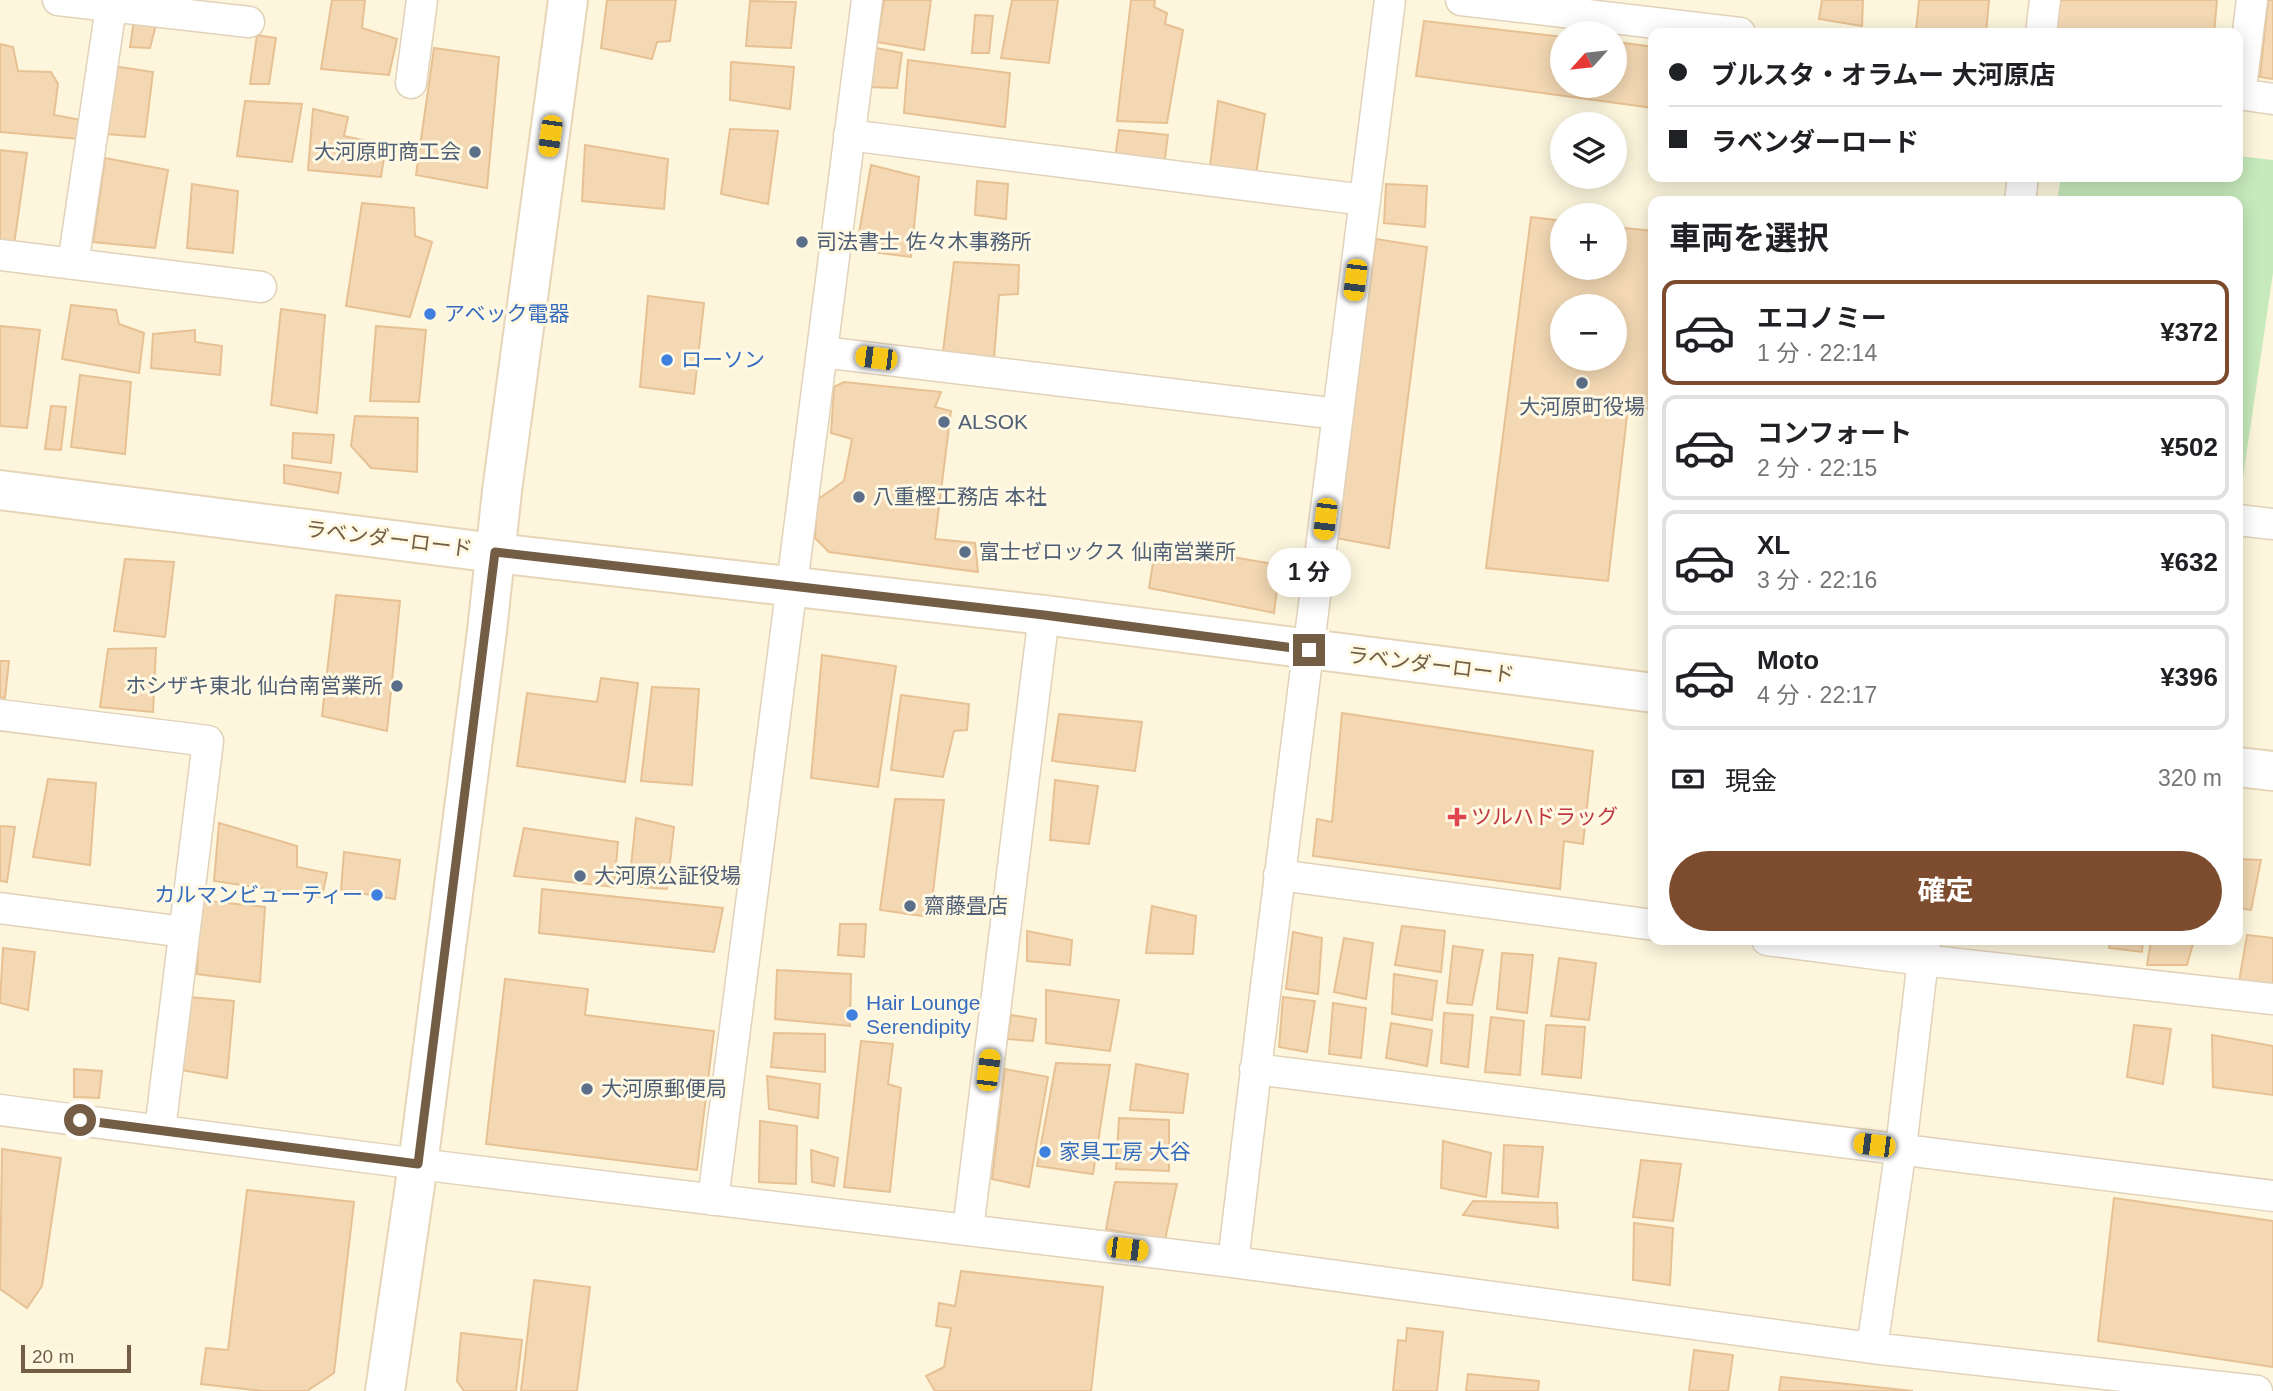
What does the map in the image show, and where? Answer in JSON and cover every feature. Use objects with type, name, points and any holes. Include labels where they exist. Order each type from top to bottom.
[{"type":"street","points":[[58,0],[111,3],[249,22]]},
{"type":"street","points":[[411,83],[422,0]]},
{"type":"street","points":[[385,1391],[418,1164],[568,0]]},
{"type":"street","points":[[713,1200],[867,0]]},
{"type":"street","points":[[1233,1262],[1279,875],[1390,0]]},
{"type":"street","points":[[1461,0],[1698,28]]},
{"type":"street","points":[[2041,28],[2045,0]]},
{"type":"street","points":[[2243,66],[2252,0]]},
{"type":"street","points":[[73,264],[111,3]]},
{"type":"street","points":[[2243,95],[2273,99]]},
{"type":"street","points":[[849,135],[1365,200]]},
{"type":"street","points":[[0,255],[261,288]]},
{"type":"street","points":[[822,352],[1338,414]]},
{"type":"street","name":"ラベンダーロード","points":[[0,490],[495,552],[1044,615],[1648,692]]},
{"type":"street","points":[[2243,521],[2273,524]]},
{"type":"street","points":[[968,1230],[1044,615]]},
{"type":"street","points":[[0,715],[208,741],[160,1130]]},
{"type":"street","points":[[2243,768],[2273,771]]},
{"type":"street","points":[[1279,875],[1648,924]]},
{"type":"street","points":[[0,908],[184,932]]},
{"type":"street","points":[[1846,945],[1924,950],[2273,999]]},
{"type":"street","points":[[1872,1348],[1901,1148],[1924,950]]},
{"type":"street","points":[[1255,1069],[2273,1196]]},
{"type":"street","points":[[0,1110],[418,1164],[1233,1262],[1872,1348],[2257,1391]]},
{"type":"green space","points":[[2243,157],[2273,160],[2273,273],[2243,477],[2243,196],[2058,196],[2060,182],[2243,182]]},
{"type":"building","points":[[332,0],[365,0],[362,28],[397,39],[389,75],[321,69]]},
{"type":"building","points":[[607,0],[676,0],[670,41],[657,42],[652,59],[601,48]]},
{"type":"building","points":[[884,0],[931,0],[924,50],[877,42]]},
{"type":"building","points":[[1012,0],[1058,0],[1049,63],[1001,58]]},
{"type":"building","points":[[1131,0],[1155,0],[1154,7],[1167,13],[1165,24],[1183,30],[1167,123],[1117,121]]},
{"type":"building","points":[[1822,0],[1863,0],[1862,26],[1819,19]]},
{"type":"building","points":[[1919,0],[1989,0],[1986,28],[1916,28]]},
{"type":"building","points":[[2058,0],[2217,0],[2214,28],[2053,28]]},
{"type":"building","points":[[2268,0],[2273,0],[2273,79],[2260,77]]},
{"type":"building","points":[[750,1],[796,2],[791,48],[746,46]]},
{"type":"building","points":[[975,15],[993,16],[989,53],[972,53]]},
{"type":"building","points":[[134,20],[156,25],[150,48],[130,47]]},
{"type":"building","points":[[1424,21],[1550,36],[1550,94],[1416,76]]},
{"type":"building","points":[[257,35],[276,38],[269,84],[250,84]]},
{"type":"building","points":[[0,44],[13,47],[18,71],[51,72],[58,84],[54,115],[81,120],[79,139],[0,132]]},
{"type":"building","points":[[1628,44],[1648,46],[1648,107],[1580,98],[1628,98]]},
{"type":"building","points":[[871,47],[902,53],[897,88],[867,87]]},
{"type":"building","points":[[434,48],[499,57],[487,188],[416,175]]},
{"type":"building","points":[[908,60],[1010,73],[1005,127],[904,113]]},
{"type":"building","points":[[731,62],[794,67],[790,109],[730,100]]},
{"type":"building","points":[[113,66],[153,72],[145,137],[105,134]]},
{"type":"building","points":[[245,101],[302,104],[292,162],[237,156]]},
{"type":"building","points":[[1218,101],[1265,114],[1256,175],[1210,166]]},
{"type":"building","points":[[313,109],[348,117],[344,136],[386,145],[381,177],[308,170]]},
{"type":"building","points":[[730,129],[778,131],[768,204],[721,194]]},
{"type":"building","points":[[1119,130],[1168,135],[1164,165],[1115,158]]},
{"type":"building","points":[[585,145],[668,159],[664,209],[582,201]]},
{"type":"building","points":[[0,150],[27,153],[14,245],[0,243]]},
{"type":"building","points":[[105,158],[168,170],[155,248],[93,242]]},
{"type":"building","points":[[871,165],[919,177],[911,257],[856,250]]},
{"type":"building","points":[[977,181],[1008,184],[1006,219],[975,215]]},
{"type":"building","points":[[192,184],[238,191],[233,253],[187,248]]},
{"type":"building","points":[[1386,184],[1427,186],[1425,227],[1384,223]]},
{"type":"building","points":[[362,203],[414,208],[415,236],[432,242],[410,317],[346,306]]},
{"type":"building","name":"大河原町役場","points":[[1531,217],[1550,219],[1550,280],[1627,280],[1627,228],[1648,230],[1648,409],[1628,407],[1608,581],[1486,568]]},
{"type":"building","points":[[1376,239],[1427,247],[1389,548],[1336,538]]},
{"type":"building","points":[[954,262],[1019,265],[1018,294],[999,295],[994,359],[943,352]]},
{"type":"building","points":[[648,296],[704,303],[694,394],[640,387]]},
{"type":"building","points":[[71,305],[116,310],[119,324],[144,333],[139,373],[62,359]]},
{"type":"building","points":[[281,309],[325,315],[317,413],[271,405]]},
{"type":"building","points":[[0,326],[40,330],[27,428],[0,426]]},
{"type":"building","points":[[376,326],[426,330],[419,402],[370,401]]},
{"type":"building","points":[[195,330],[195,342],[222,346],[220,375],[151,368],[153,334]]},
{"type":"building","points":[[80,375],[131,382],[125,454],[71,447]]},
{"type":"building","points":[[844,382],[941,392],[935,407],[951,411],[935,539],[975,543],[978,572],[829,552],[815,538],[817,500],[844,481],[852,439],[831,433],[834,387]]},
{"type":"building","points":[[51,406],[66,407],[61,450],[45,449]]},
{"type":"building","points":[[355,416],[418,418],[417,472],[371,468],[351,446]]},
{"type":"building","points":[[293,433],[334,435],[331,463],[292,458]]},
{"type":"building","points":[[284,465],[341,473],[338,493],[284,483]]},
{"type":"building","points":[[1156,544],[1280,565],[1274,613],[1149,588]]},
{"type":"building","points":[[125,559],[174,562],[165,637],[114,631]]},
{"type":"building","points":[[336,595],[400,601],[387,731],[322,716]]},
{"type":"building","points":[[156,648],[153,712],[100,707],[108,649]]},
{"type":"building","points":[[822,655],[896,666],[878,787],[811,778]]},
{"type":"building","points":[[0,661],[9,661],[5,698],[0,697]]},
{"type":"building","points":[[601,678],[638,683],[625,782],[517,766],[527,693],[597,702]]},
{"type":"building","points":[[652,687],[699,689],[692,785],[641,781]]},
{"type":"building","points":[[901,695],[969,704],[967,730],[954,731],[943,777],[891,770]]},
{"type":"building","points":[[1342,713],[1593,751],[1583,844],[1564,841],[1560,889],[1313,856],[1317,819],[1332,822]]},
{"type":"building","points":[[1059,714],[1142,722],[1135,771],[1052,761]]},
{"type":"building","points":[[48,779],[96,783],[90,865],[33,857]]},
{"type":"building","points":[[1055,780],[1098,786],[1089,844],[1050,840]]},
{"type":"building","points":[[895,799],[944,800],[930,917],[880,910]]},
{"type":"building","points":[[636,818],[674,827],[667,889],[629,886]]},
{"type":"building","points":[[219,823],[297,846],[297,867],[327,873],[322,897],[214,881]]},
{"type":"building","points":[[0,826],[15,827],[7,882],[0,881]]},
{"type":"building","points":[[524,828],[618,842],[614,887],[514,876]]},
{"type":"building","points":[[344,852],[400,860],[395,899],[341,890]]},
{"type":"building","points":[[2243,859],[2261,860],[2251,910],[2243,909]]},
{"type":"building","points":[[542,889],[723,908],[714,952],[539,933]]},
{"type":"building","points":[[199,900],[265,907],[260,982],[197,974]]},
{"type":"building","points":[[1152,906],[1196,916],[1193,954],[1146,953]]},
{"type":"building","points":[[840,924],[866,924],[864,957],[838,955]]},
{"type":"building","points":[[1402,926],[1445,931],[1441,972],[1395,965]]},
{"type":"building","points":[[1027,931],[1072,940],[1070,965],[1027,961]]},
{"type":"building","points":[[1293,932],[1322,938],[1318,994],[1286,989]]},
{"type":"building","points":[[2247,935],[2273,938],[2273,986],[2239,982]]},
{"type":"building","points":[[1344,938],[1373,943],[1366,999],[1334,992]]},
{"type":"building","points":[[2109,945],[2143,945],[2142,952],[2109,948]]},
{"type":"building","points":[[2150,945],[2193,945],[2187,965],[2147,965]]},
{"type":"building","points":[[1453,946],[1483,950],[1472,1005],[1447,1003]]},
{"type":"building","points":[[3,948],[35,952],[28,1010],[0,1003]]},
{"type":"building","points":[[1502,953],[1533,955],[1527,1013],[1497,1009]]},
{"type":"building","points":[[1559,958],[1596,963],[1589,1020],[1551,1016]]},
{"type":"building","points":[[777,970],[851,974],[850,1026],[775,1019]]},
{"type":"building","points":[[1394,974],[1437,981],[1432,1020],[1392,1014]]},
{"type":"building","points":[[505,979],[588,989],[585,1015],[714,1031],[697,1170],[486,1144]]},
{"type":"building","points":[[1046,990],[1119,1000],[1110,1051],[1046,1043]]},
{"type":"building","points":[[189,997],[234,1001],[227,1078],[181,1070]]},
{"type":"building","points":[[1283,997],[1315,1001],[1307,1052],[1279,1047]]},
{"type":"building","points":[[1333,1003],[1366,1008],[1361,1058],[1329,1054]]},
{"type":"building","points":[[1444,1013],[1473,1015],[1468,1067],[1441,1063]]},
{"type":"building","points":[[1011,1015],[1036,1019],[1033,1041],[1007,1039]]},
{"type":"building","points":[[1491,1017],[1524,1021],[1520,1075],[1485,1072]]},
{"type":"building","points":[[1391,1023],[1432,1030],[1427,1066],[1386,1058]]},
{"type":"building","points":[[1546,1025],[1585,1027],[1581,1078],[1542,1074]]},
{"type":"building","points":[[2134,1025],[2171,1029],[2163,1084],[2127,1077]]},
{"type":"building","points":[[774,1033],[825,1034],[825,1072],[771,1067]]},
{"type":"building","points":[[2212,1035],[2273,1046],[2273,1095],[2213,1087]]},
{"type":"building","points":[[861,1041],[893,1044],[888,1084],[901,1088],[890,1192],[844,1187]]},
{"type":"building","points":[[1056,1063],[1110,1065],[1093,1174],[1037,1166]]},
{"type":"building","points":[[1136,1064],[1188,1074],[1183,1113],[1130,1110]]},
{"type":"building","points":[[74,1069],[102,1071],[99,1098],[74,1097]]},
{"type":"building","points":[[1005,1069],[1048,1077],[1029,1187],[992,1179]]},
{"type":"building","points":[[767,1076],[820,1084],[818,1118],[769,1109]]},
{"type":"building","points":[[1119,1118],[1169,1120],[1169,1171],[1116,1169]]},
{"type":"building","points":[[760,1121],[797,1126],[796,1184],[759,1182]]},
{"type":"building","points":[[1443,1141],[1491,1153],[1486,1197],[1441,1188]]},
{"type":"building","points":[[1504,1145],[1543,1147],[1538,1197],[1502,1193]]},
{"type":"building","points":[[2,1149],[61,1158],[42,1286],[27,1308],[0,1289]]},
{"type":"building","points":[[811,1150],[838,1158],[834,1186],[812,1182]]},
{"type":"building","points":[[1641,1160],[1681,1164],[1673,1221],[1633,1217]]},
{"type":"building","points":[[1115,1182],[1177,1184],[1165,1240],[1106,1229]]},
{"type":"building","points":[[247,1190],[354,1202],[334,1373],[307,1391],[263,1391],[201,1384],[206,1348],[228,1350]]},
{"type":"building","points":[[2114,1198],[2273,1221],[2273,1367],[2098,1341]]},
{"type":"building","points":[[1473,1201],[1557,1203],[1558,1228],[1463,1215]]},
{"type":"building","points":[[1634,1223],[1673,1228],[1670,1285],[1633,1280]]},
{"type":"building","points":[[961,1271],[1103,1287],[1091,1391],[935,1391],[926,1376],[944,1367],[951,1328],[936,1326],[939,1303],[955,1306]]},
{"type":"building","points":[[534,1280],[590,1287],[577,1391],[521,1391]]},
{"type":"building","points":[[1407,1328],[1443,1332],[1437,1391],[1393,1391],[1398,1340],[1406,1341]]},
{"type":"building","points":[[461,1333],[522,1340],[516,1391],[464,1391],[457,1381]]},
{"type":"building","points":[[1694,1350],[1733,1355],[1728,1391],[1689,1391]]},
{"type":"building","points":[[1468,1374],[1539,1381],[1538,1391],[1466,1391]]},
{"type":"building","points":[[1781,1377],[1913,1391],[1779,1391]]},
{"type":"place","name":"大河原町商工会","points":[[475,152]]},
{"type":"place","name":"司法書士 佐々木事務所","points":[[802,242]]},
{"type":"place","name":"アベック電器","points":[[430,314]]},
{"type":"place","name":"ローソン","points":[[667,360]]},
{"type":"place","name":"大河原町役場","points":[[1582,383]]},
{"type":"place","name":"ALSOK","points":[[944,422]]},
{"type":"place","name":"八重樫工務店 本社","points":[[859,497]]},
{"type":"place","name":"富士ゼロックス 仙南営業所","points":[[965,552]]},
{"type":"place","name":"ホシザキ東北 仙台南営業所","points":[[397,686]]},
{"type":"place","name":"ツルハドラッグ","points":[[1457,817]]},
{"type":"place","name":"大河原公証役場","points":[[580,876]]},
{"type":"place","name":"カルマンビューティー","points":[[377,895]]},
{"type":"place","name":"齋藤畳店","points":[[910,906]]},
{"type":"place","name":"Hair Lounge Serendipity","points":[[852,1015]]},
{"type":"place","name":"大河原郵便局","points":[[587,1089]]},
{"type":"place","name":"家具工房 大谷","points":[[1045,1152]]},
{"type":"route","points":[[80,1120],[418,1164],[495,552],[1044,615],[1309,650]]}]
